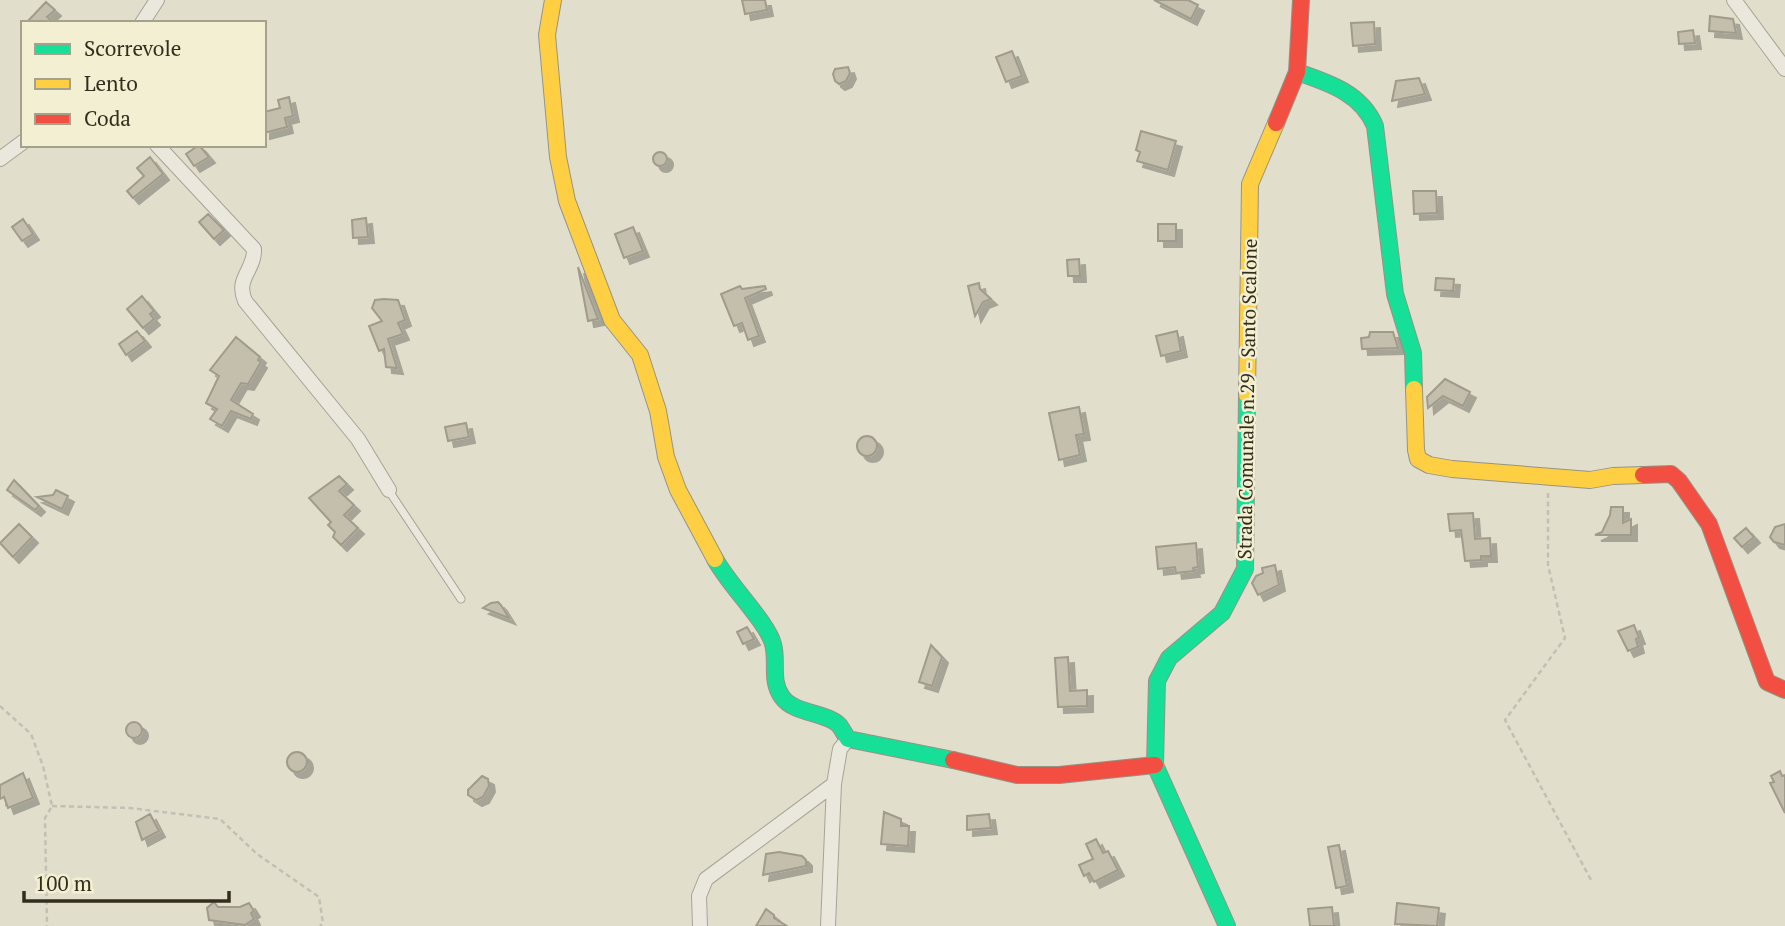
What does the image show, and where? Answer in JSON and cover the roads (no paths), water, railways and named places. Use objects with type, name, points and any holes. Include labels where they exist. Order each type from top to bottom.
[{"type":"street","points":[[143,21],[157,0]]},
{"type":"street","points":[[553,0],[547,35],[558,157],[568,201],[612,320],[640,355],[658,411],[666,457],[678,490],[724,576],[760,622],[772,643],[776,687],[783,699],[802,710],[838,724],[848,739],[1017,775],[1059,775],[1155,765]]},
{"type":"street","name":"Strada Comunale n.29 - Santo Scalone","points":[[1227,926],[1155,765],[1157,681],[1168,657],[1222,613],[1245,569],[1250,184],[1297,72],[1301,0]]},
{"type":"street","points":[[1734,0],[1785,69]]},
{"type":"street","points":[[1297,72],[1345,92],[1361,101],[1372,113],[1376,126],[1393,283],[1413,353],[1418,460],[1452,469],[1590,480],[1613,476],[1671,474],[1679,481],[1709,524],[1716,539],[1731,589],[1767,682],[1785,690]]},
{"type":"street","points":[[0,159],[21,143]]},
{"type":"street","points":[[159,147],[254,249],[242,281],[241,292],[245,301],[358,439],[389,490]]},
{"type":"street","points":[[828,926],[834,784],[840,749],[848,739]]},
{"type":"street","points":[[699,926],[699,896],[706,879],[834,784]]},
{"type":"lane","points":[[389,490],[461,599]]}]
